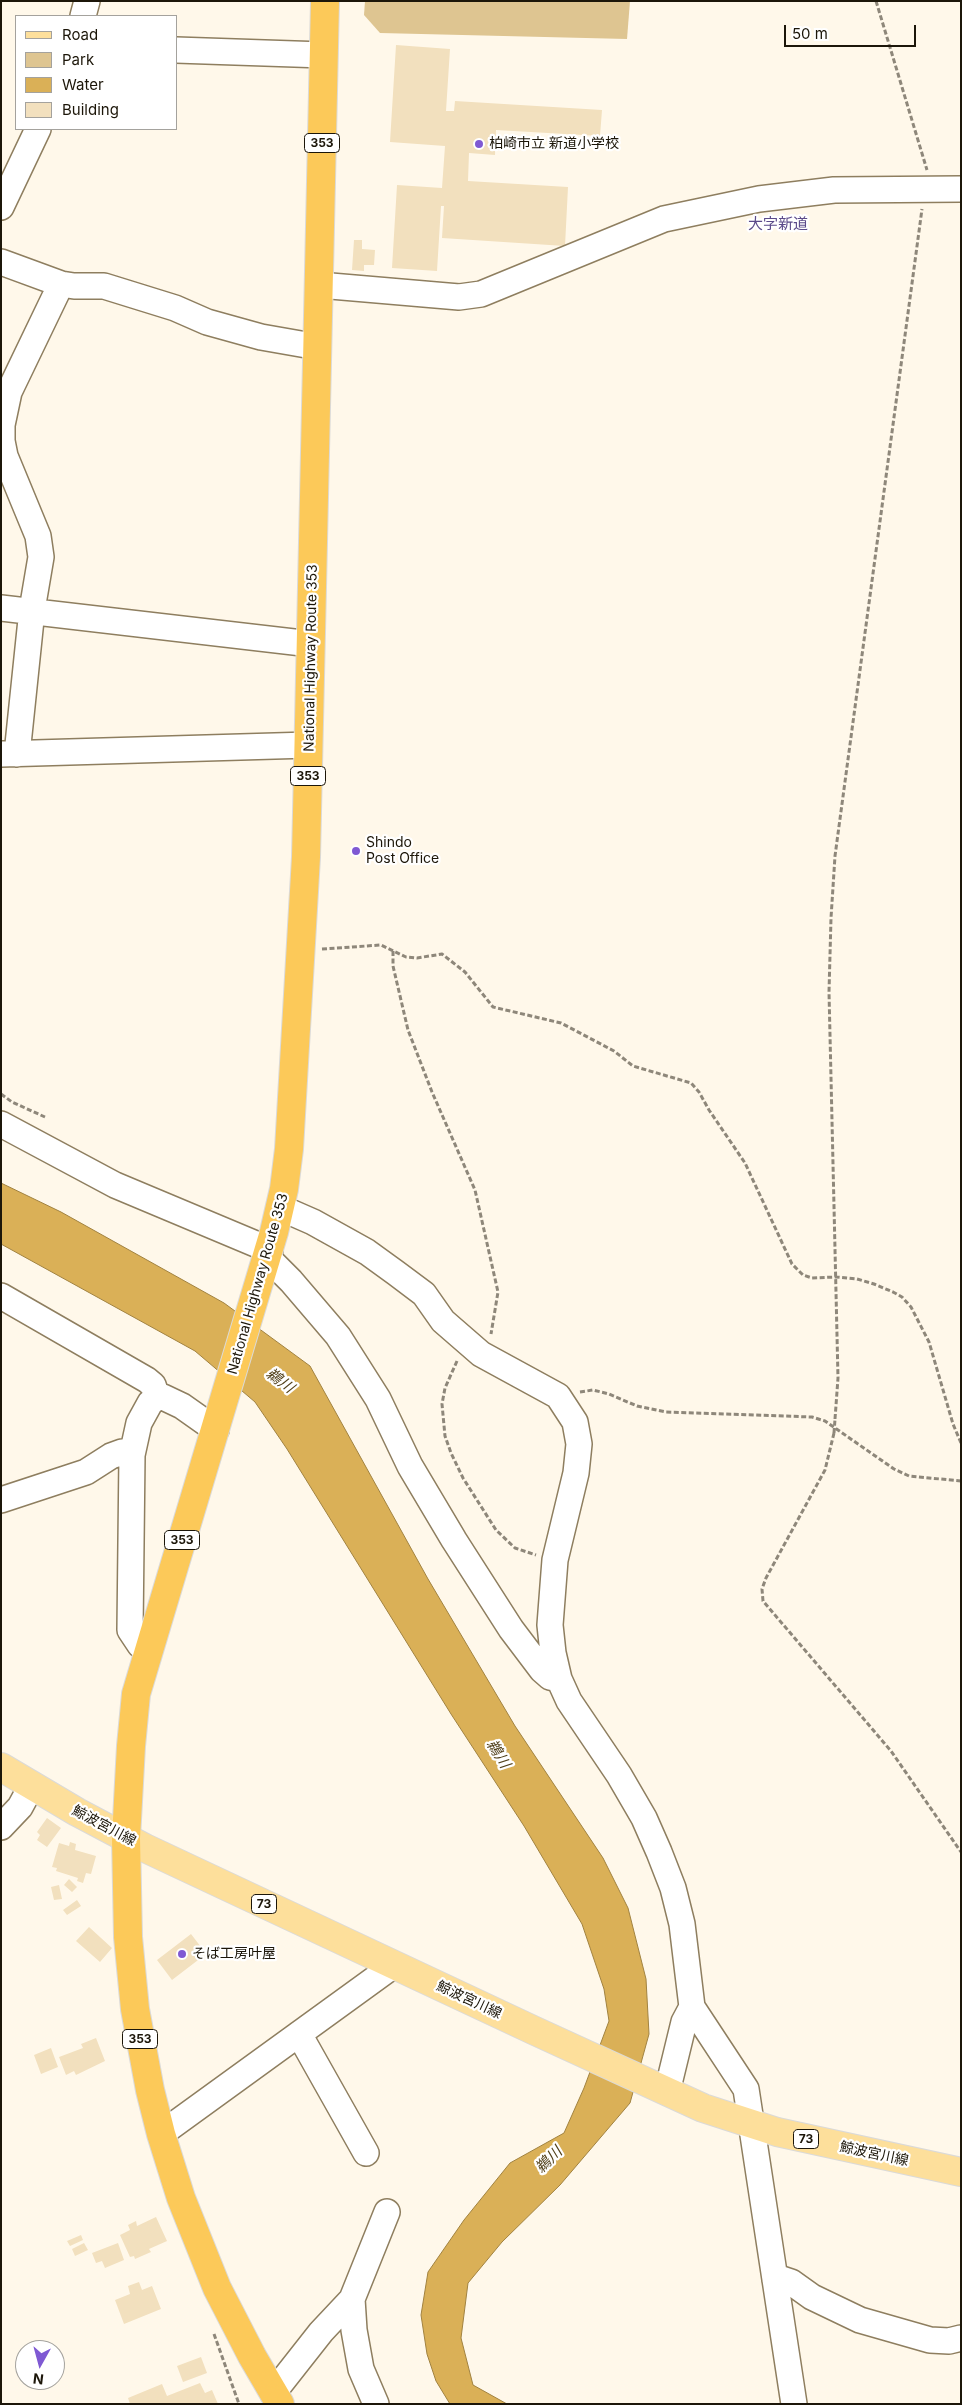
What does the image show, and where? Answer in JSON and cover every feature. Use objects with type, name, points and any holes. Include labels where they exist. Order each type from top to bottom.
[{"type":"highway","name":"National Highway Route 353","points":[[276,2398],[217,2288],[181,2198],[161,2134],[150,2090],[135,2009],[128,1937],[126,1838],[136,1694],[281,1208],[290,1149],[301,950],[309,745],[325,1]]},
{"type":"main road","name":"鯨波宮川線","points":[[1,1767],[126,1838],[703,2108],[752,2125],[800,2138],[961,2172]]},
{"type":"street","points":[[83,15],[87,1]]},
{"type":"street","points":[[178,50],[324,55]]},
{"type":"street","points":[[1,207],[38,130]]},
{"type":"street","points":[[318,285],[466,296],[481,294],[664,219],[759,199],[834,190],[961,189]]},
{"type":"street","points":[[1,262],[61,284],[104,286],[252,334],[318,347]]},
{"type":"street","points":[[61,284],[9,392],[2,425],[2,441],[5,456],[40,547],[41,556],[9,754],[309,745]]},
{"type":"street","points":[[1,608],[32,610],[311,644]]},
{"type":"street","points":[[1,1124],[115,1185],[267,1257],[291,1281],[338,1336],[378,1399],[410,1466],[454,1540],[511,1628],[542,1670],[550,1677],[559,1679]]},
{"type":"street","points":[[281,1208],[313,1222],[367,1252],[396,1273],[424,1294],[443,1321],[473,1348],[558,1396],[575,1422],[579,1444],[575,1481],[556,1560],[550,1625],[553,1653],[559,1679],[569,1701],[619,1774],[644,1818],[674,1888],[682,1924],[692,2007],[746,2089],[794,2404]]},
{"type":"street","points":[[1,1296],[148,1380],[153,1385],[157,1397]]},
{"type":"street","points":[[148,1650],[134,1638],[130,1630],[132,1455],[138,1423],[150,1403],[157,1397],[163,1397],[217,1424]]},
{"type":"street","points":[[1,1500],[86,1472],[111,1456],[122,1452],[132,1455]]},
{"type":"street","points":[[1,1828],[20,1806],[32,1785]]},
{"type":"street","points":[[161,2134],[394,1965]]},
{"type":"street","points":[[662,2089],[684,2022],[692,2007]]},
{"type":"street","points":[[299,2034],[366,2153]]},
{"type":"street","points":[[276,2398],[321,2332],[352,2299],[387,2212]]},
{"type":"street","points":[[775,2280],[782,2279],[792,2282],[812,2297],[860,2320],[930,2340],[949,2341],[961,2338]]},
{"type":"street","points":[[352,2299],[354,2330],[361,2369],[376,2404]]},
{"type":"path","points":[[876,1],[928,167],[835,856],[829,992],[838,1378],[834,1433],[825,1470],[766,1578],[762,1589],[763,1601],[891,1751],[961,1852]]},
{"type":"path","points":[[301,950],[381,945],[406,957],[417,958],[442,954],[464,972],[493,1008],[561,1023],[614,1051],[633,1066],[691,1083],[699,1092],[745,1163],[792,1264],[803,1275],[812,1278],[836,1276],[857,1279],[893,1292],[911,1307],[929,1342],[952,1424],[961,1443]]},
{"type":"path","points":[[393,951],[393,966],[408,1030],[432,1092],[475,1190],[498,1292],[493,1327],[473,1348],[445,1388],[442,1404],[445,1436],[463,1478],[496,1530],[515,1548],[528,1554],[556,1560]]},
{"type":"path","points":[[1,1094],[12,1102],[45,1117]]},
{"type":"path","points":[[558,1396],[593,1390],[609,1394],[637,1406],[666,1412],[812,1417],[825,1421],[894,1469],[909,1476],[961,1481]]},
{"type":"green space","points":[[365,1],[630,1],[627,39],[380,33],[364,15]]},
{"type":"water","name":"鵜川","points":[[1,1183],[61,1212],[224,1303],[310,1366],[428,1579],[515,1726],[603,1858],[628,1908],[646,1979],[649,2034],[630,2103],[560,2185],[502,2242],[468,2283],[461,2338],[473,2385],[507,2404],[450,2404],[436,2381],[427,2354],[421,2315],[428,2272],[464,2220],[510,2163],[564,2133],[584,2088],[609,2021],[604,1989],[582,1924],[524,1826],[451,1714],[287,1449],[255,1402],[195,1351],[1,1244]]},
{"type":"building","points":[[396,45],[450,49],[446,111],[454,111],[455,101],[602,110],[600,136],[496,130],[495,155],[469,153],[468,181],[568,187],[565,246],[442,238],[444,206],[441,206],[437,271],[392,268],[397,185],[442,188],[445,146],[390,142]]},
{"type":"building","points":[[354,240],[362,240],[362,249],[375,250],[374,265],[364,265],[364,271],[352,270]]},
{"type":"building","points":[[47,1818],[61,1828],[47,1847],[37,1840],[40,1835],[37,1832]]},
{"type":"building","points":[[70,1842],[76,1844],[75,1850],[96,1856],[91,1874],[86,1873],[83,1883],[77,1881],[78,1878],[56,1871],[57,1868],[52,1867],[59,1843],[69,1846]]},
{"type":"building","points":[[69,1879],[77,1887],[72,1892],[64,1885]]},
{"type":"building","points":[[59,1885],[62,1899],[54,1900],[51,1887]]},
{"type":"building","points":[[77,1900],[81,1906],[67,1915],[63,1910]]},
{"type":"building","points":[[89,1927],[112,1948],[100,1962],[76,1941]]},
{"type":"building","name":"そば工房叶屋","points":[[191,1934],[201,1947],[197,1950],[202,1957],[172,1980],[157,1960]]},
{"type":"building","points":[[96,2038],[105,2061],[76,2075],[74,2071],[66,2075],[59,2057],[83,2048],[81,2044]]},
{"type":"building","points":[[51,2048],[58,2067],[41,2074],[34,2055]]},
{"type":"building","points":[[156,2217],[167,2241],[149,2249],[151,2252],[135,2259],[134,2256],[130,2257],[120,2235],[130,2230],[128,2225],[136,2221],[137,2226]]},
{"type":"building","points":[[81,2235],[83,2240],[70,2246],[67,2241]]},
{"type":"building","points":[[84,2243],[88,2250],[75,2256],[72,2249]]},
{"type":"building","points":[[118,2243],[124,2260],[105,2268],[102,2261],[96,2263],[92,2253]]},
{"type":"building","points":[[139,2282],[142,2290],[152,2286],[161,2309],[124,2324],[115,2300],[130,2294],[128,2286]]},
{"type":"building","points":[[201,2357],[207,2373],[183,2382],[177,2366]]},
{"type":"building","points":[[200,2383],[205,2393],[212,2390],[218,2404],[130,2404],[128,2398],[162,2384],[167,2396]]},
{"type":"place","name":"柏崎市立 新道小学校","points":[[479,144]]},
{"type":"place","name":"Shindo Post Office","points":[[356,851]]},
{"type":"place","name":"そば工房叶屋","points":[[182,1954]]},
{"type":"district","name":"大字新道","points":[[778,224]]}]
